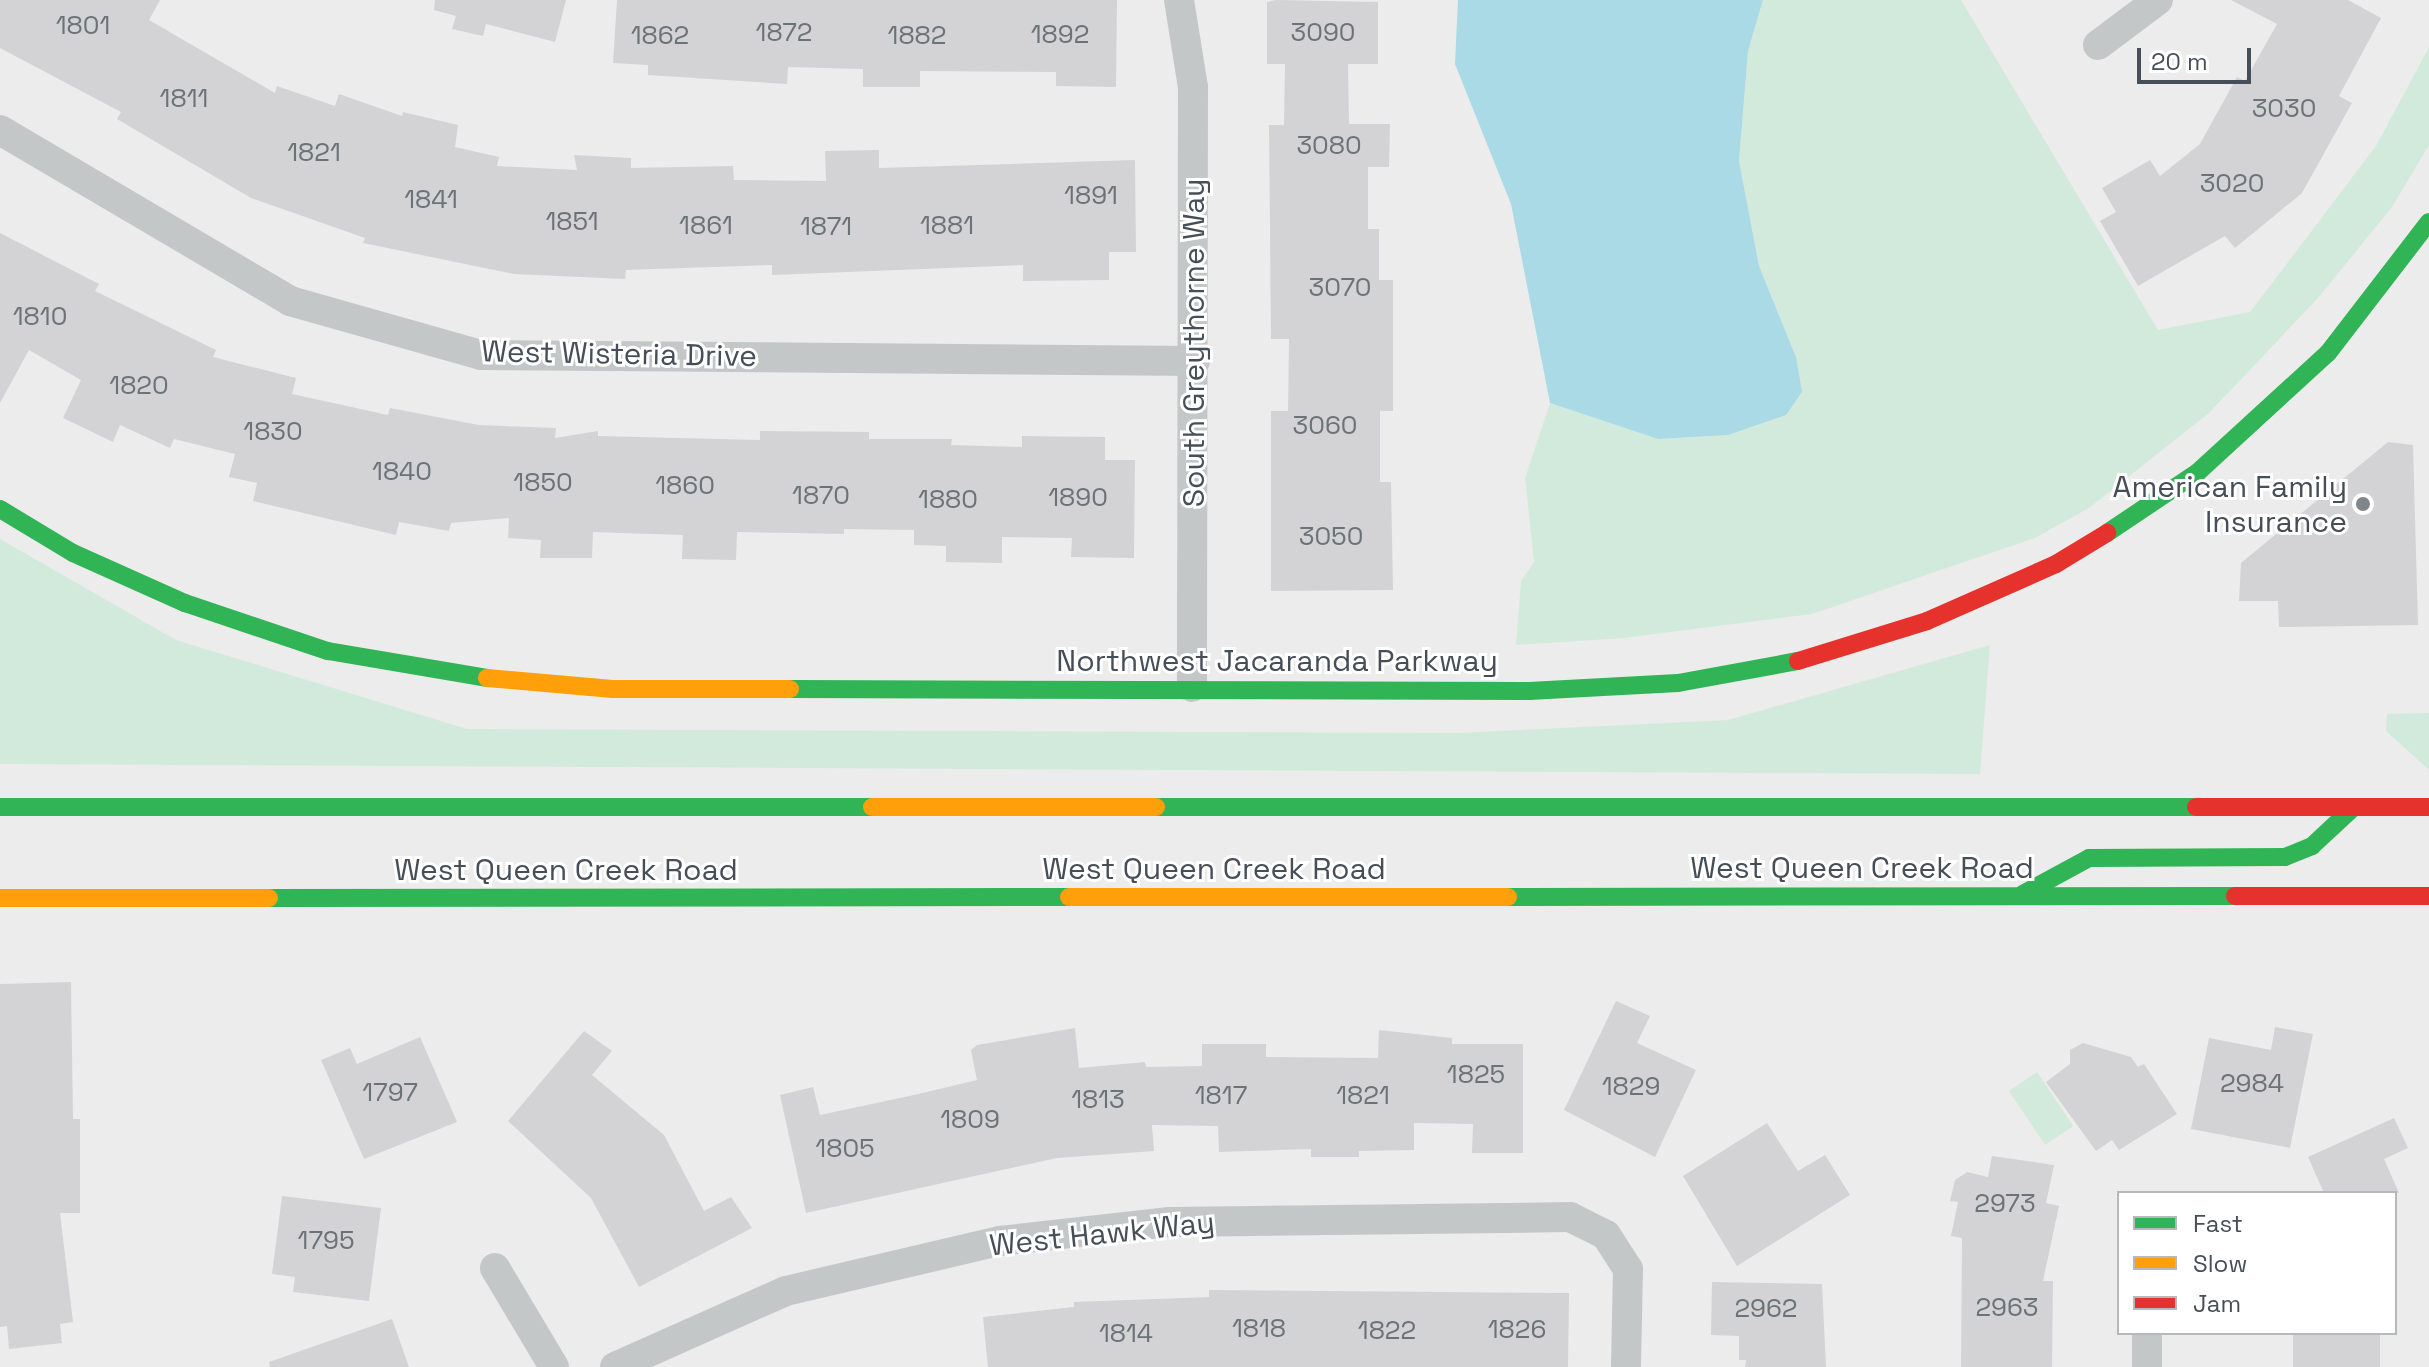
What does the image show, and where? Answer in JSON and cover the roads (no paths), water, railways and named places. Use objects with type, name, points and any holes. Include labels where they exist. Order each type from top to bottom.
[{"type":"main road","name":"Northwest Jacaranda Parkway","points":[[0,509],[73,553],[185,603],[328,651],[459,676],[613,689],[1192,687],[1529,691],[1678,683],[1794,662],[1927,621],[2056,564],[2198,472],[2328,353],[2429,222]]},
{"type":"main road","name":"West Queen Creek Road","points":[[0,807],[2429,807]]},
{"type":"main road","points":[[2021,896],[2089,858],[2285,857],[2312,846],[2354,807]]},
{"type":"main road","name":"West Queen Creek Road","points":[[0,898],[2429,896]]},
{"type":"street","name":"South Greythorne Way","points":[[1179,0],[1193,87],[1195,361],[1192,687]]},
{"type":"street","points":[[2098,45],[2158,0]]},
{"type":"street","name":"West Wisteria Drive","points":[[0,130],[290,301],[481,355],[1195,361]]},
{"type":"street","name":"West Hawk Way","points":[[615,1367],[786,1291],[1000,1241],[1170,1222],[1570,1217],[1606,1235],[1628,1269],[1626,1367]]},
{"type":"street","points":[[495,1268],[554,1367]]},
{"type":"street","points":[[2147,1335],[2147,1367]]},
{"type":"water","points":[[1458,0],[1763,0],[1748,51],[1739,161],[1759,266],[1796,357],[1802,392],[1786,415],[1728,435],[1658,439],[1550,403],[1511,204],[1455,64]]},
{"type":"place","name":"American Family Insurance","points":[[2363,504]]}]
